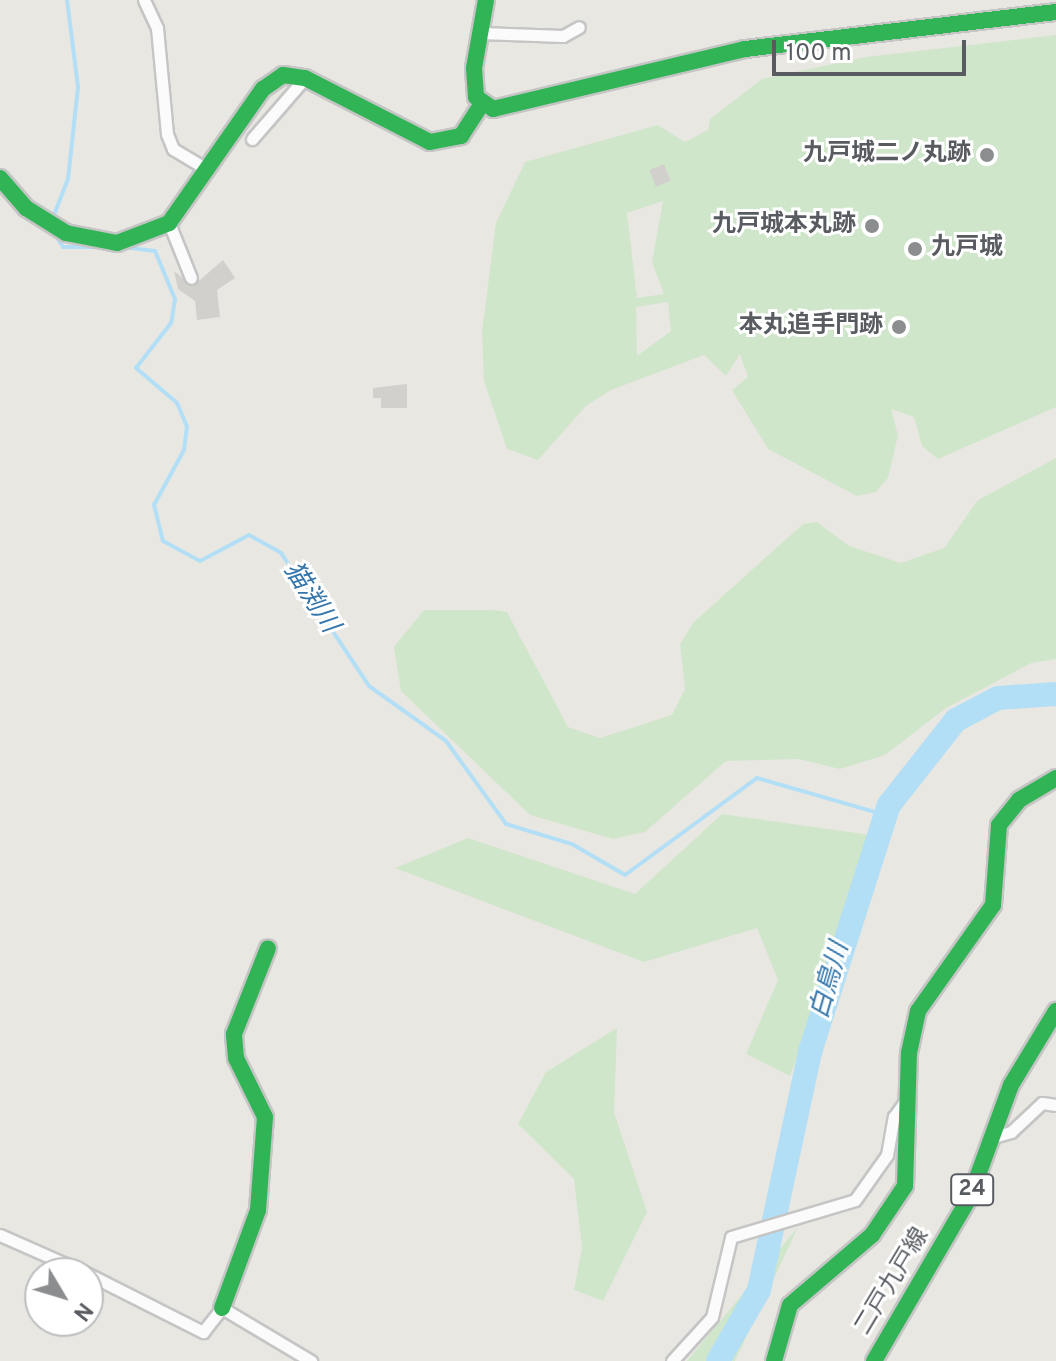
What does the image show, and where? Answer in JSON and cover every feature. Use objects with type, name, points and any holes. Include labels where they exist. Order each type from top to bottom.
[{"type":"street","points":[[144,0],[157,28],[167,134],[173,149],[206,169]]},
{"type":"street","points":[[0,178],[26,208],[85,239],[117,243],[169,223],[263,89],[283,75],[305,78],[430,142],[461,136],[482,104],[474,68],[486,0]]},
{"type":"street","points":[[482,104],[523,105],[745,49],[1056,12]]},
{"type":"street","points":[[481,33],[563,36],[579,27]]},
{"type":"street","points":[[252,139],[305,78]]},
{"type":"street","points":[[169,223],[191,278]]},
{"type":"street","points":[[774,1361],[790,1305],[890,1217],[905,1186],[918,1011],[993,905],[999,825],[1019,800],[1056,778]]},
{"type":"street","points":[[104,1282],[203,1332],[222,1308],[258,1210],[265,1117],[236,1058],[234,1034],[268,948]]},
{"type":"street","name":"二戸九戸線","points":[[880,1360],[970,1197],[1011,1085],[1056,1011]]},
{"type":"street","points":[[672,1361],[712,1317],[735,1237],[786,1219],[835,1211],[855,1200],[887,1155],[894,1117],[910,1095]]},
{"type":"street","points":[[990,1138],[1011,1132],[1042,1103],[1056,1105]]},
{"type":"street","points":[[0,1235],[49,1257]]},
{"type":"street","points":[[222,1308],[311,1361]]},
{"type":"green space","points":[[1056,35],[1056,407],[938,459],[922,446],[914,417],[891,409],[898,435],[888,478],[876,492],[857,496],[768,449],[732,390],[748,377],[740,354],[726,376],[704,355],[611,390],[586,406],[538,460],[507,449],[484,381],[482,332],[496,223],[525,162],[658,125],[685,142],[708,130],[710,119],[762,79],[866,57]],"holes":[[[663,201],[652,262],[664,294],[637,298],[627,213]],[[668,302],[671,331],[637,356],[636,307]]]},
{"type":"green space","points":[[1056,458],[1056,659],[1031,663],[946,708],[885,755],[840,769],[798,759],[726,761],[645,832],[613,839],[530,815],[401,691],[394,647],[424,610],[493,610],[507,612],[568,727],[600,738],[672,715],[685,689],[680,644],[694,622],[803,524],[817,522],[849,546],[901,563],[944,548],[978,500]]},
{"type":"green space","points":[[722,814],[878,836],[790,1076],[746,1054],[778,980],[757,928],[644,962],[395,868],[468,838],[635,894]]},
{"type":"green space","points":[[617,1028],[614,1112],[647,1212],[603,1301],[574,1290],[582,1248],[574,1179],[518,1124],[546,1072]]},
{"type":"green space","points":[[798,1227],[735,1361],[687,1361]]},
{"type":"building","points":[[664,164],[671,181],[656,187],[649,170]]},
{"type":"building","points":[[223,260],[235,278],[217,290],[220,317],[197,320],[195,301],[178,289],[174,271],[193,286]]},
{"type":"building","points":[[407,384],[407,408],[381,408],[381,398],[373,398],[373,388]]},
{"type":"waterway","name":"猫渕川","points":[[52,220],[68,179],[78,87],[67,0]]},
{"type":"waterway","name":"猫渕川","points":[[51,229],[63,247],[98,247]]},
{"type":"waterway","name":"猫渕川","points":[[123,247],[155,251],[175,299],[171,323],[136,368],[177,403],[187,426],[184,450],[154,505],[163,541],[200,561],[249,535],[281,553],[369,686],[446,741],[506,824],[572,844],[625,875],[757,778],[885,815]]},
{"type":"waterway","name":"白鳥川","points":[[718,1361],[759,1290],[810,1052],[889,805],[956,720],[998,698],[1056,694]]},
{"type":"traffic: fast","points":[[486,0],[474,68],[476,97],[493,109],[745,49],[1056,12]]},
{"type":"traffic: fast","points":[[0,178],[26,208],[66,233],[117,243],[169,223],[263,89],[283,75],[305,78],[430,142],[461,136],[482,104]]},
{"type":"traffic: fast","points":[[774,1361],[790,1305],[872,1235],[905,1186],[909,1053],[918,1011],[993,905],[999,825],[1019,800],[1056,778]]},
{"type":"traffic: fast","points":[[222,1308],[258,1210],[265,1117],[236,1058],[234,1034],[268,948]]},
{"type":"traffic: fast","points":[[874,1361],[970,1197],[1011,1085],[1056,1011]]},
{"type":"place","name":"九戸城二ノ丸跡","points":[[987,155]]},
{"type":"place","name":"九戸城本丸跡","points":[[872,226]]},
{"type":"place","name":"九戸城","points":[[915,249]]},
{"type":"place","name":"本丸追手門跡","points":[[899,327]]}]
